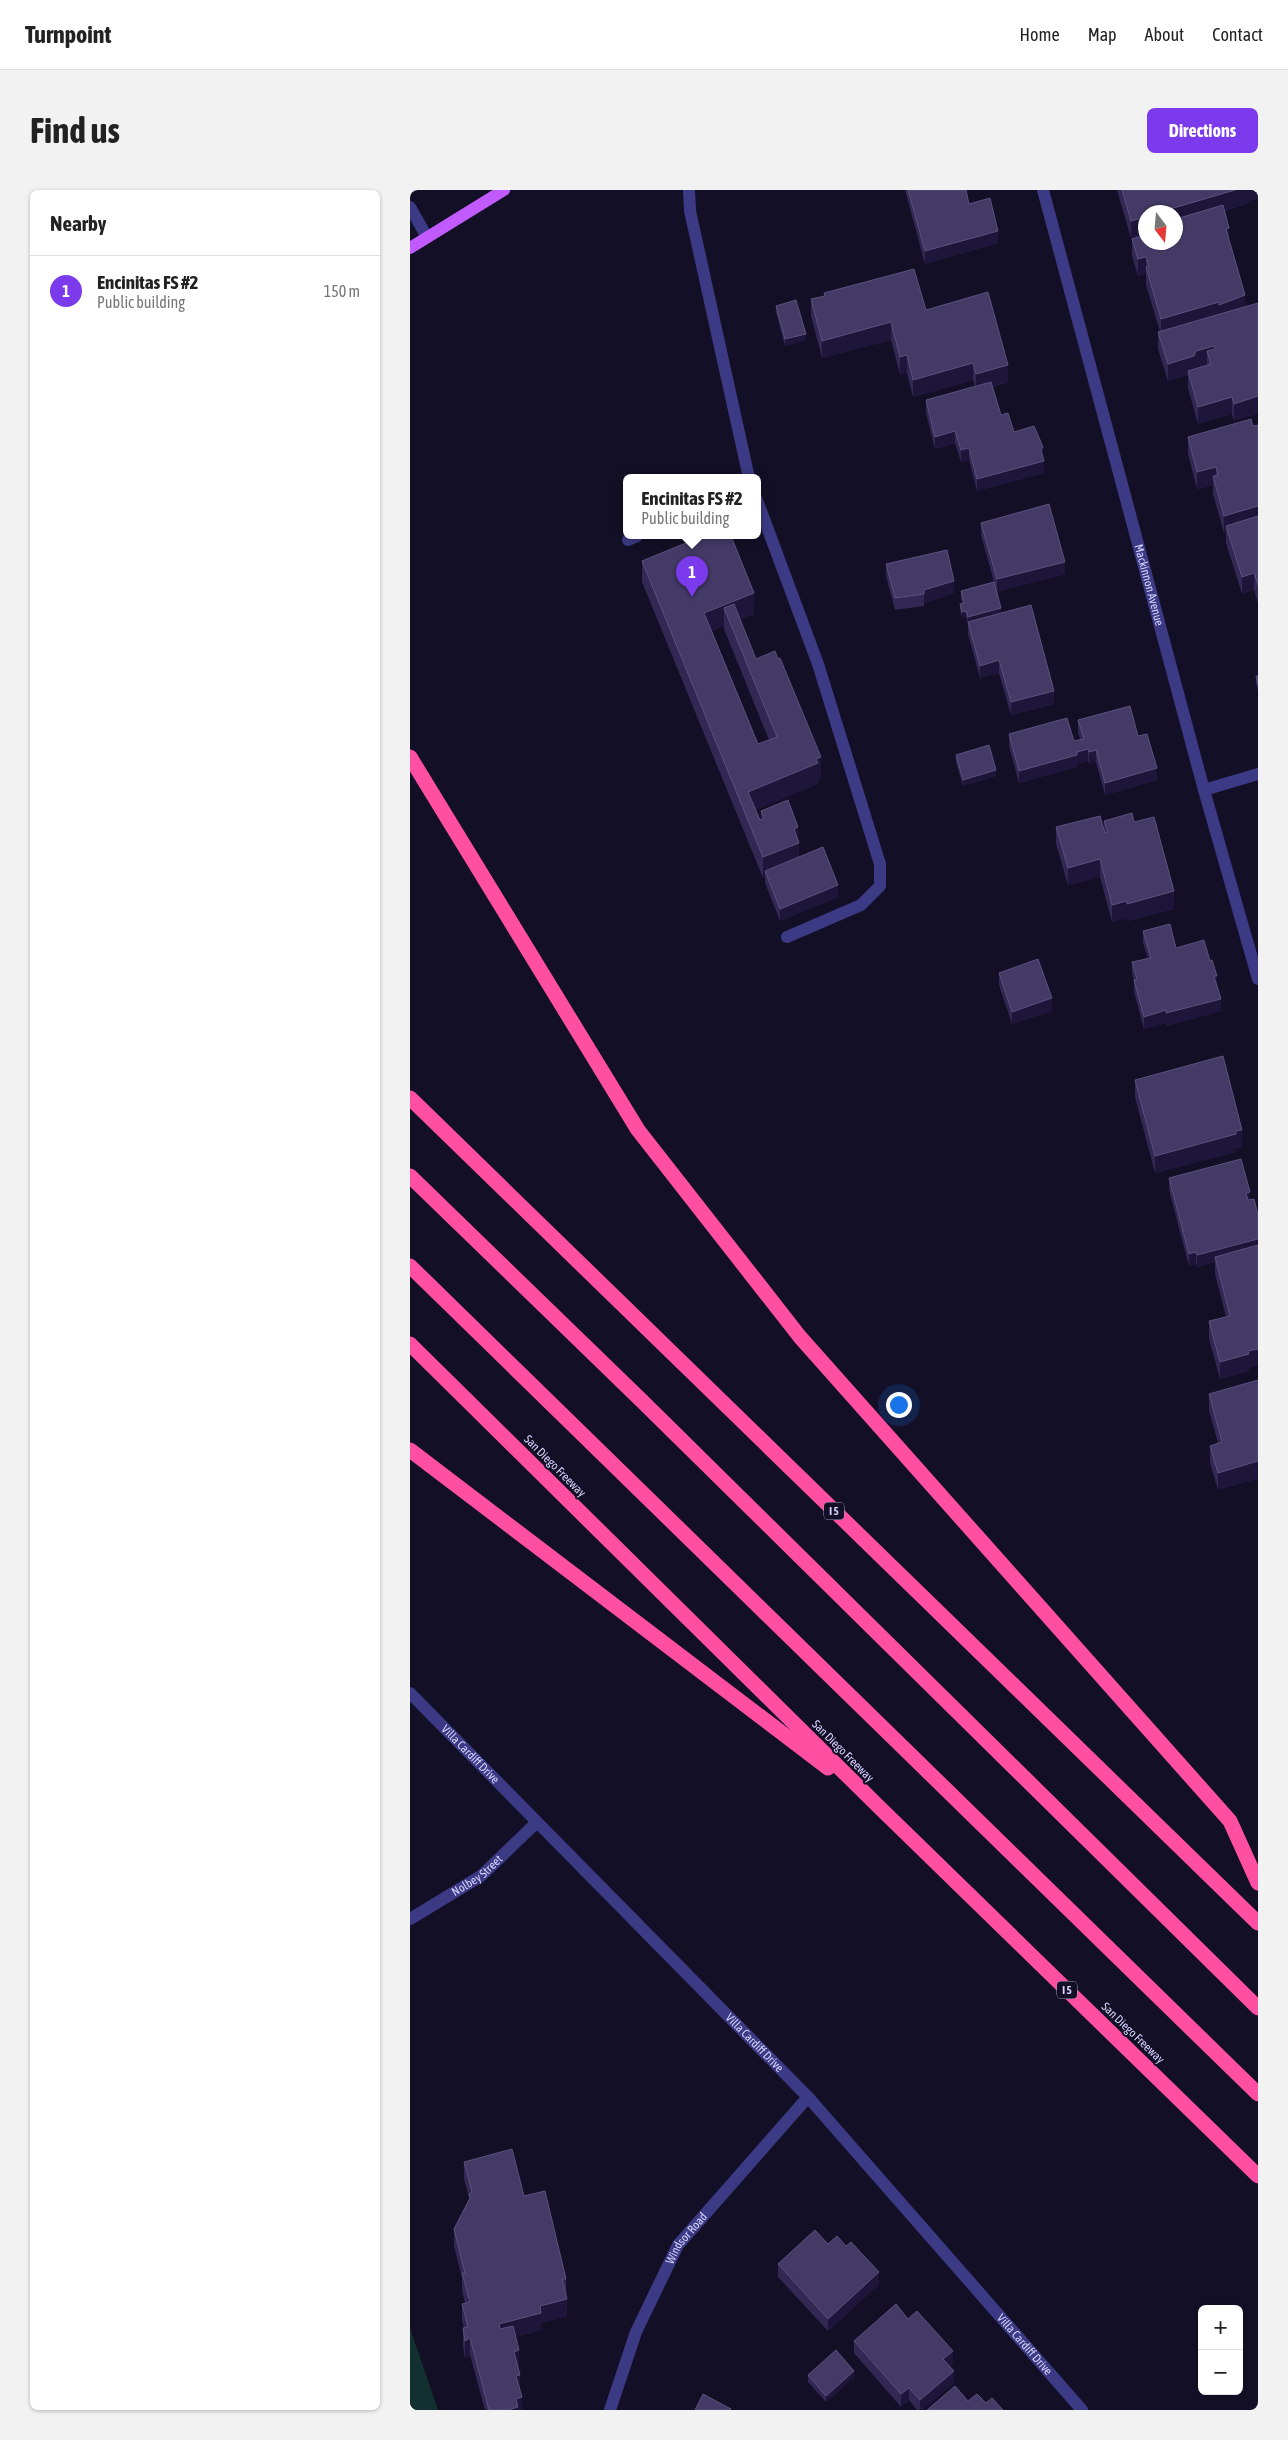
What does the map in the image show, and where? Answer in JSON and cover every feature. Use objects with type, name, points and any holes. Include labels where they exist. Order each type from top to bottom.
[{"type":"highway","points":[[410,757],[638,1130],[800,1336],[1230,1821],[1258,1882]]},
{"type":"highway","name":"I 5","points":[[410,1098],[1258,1923]]},
{"type":"highway","points":[[410,1176],[642,1400],[1258,2008]]},
{"type":"highway","points":[[410,1266],[1258,2094]]},
{"type":"highway","name":"San Diego Freeway","points":[[410,1344],[877,1805],[1258,2176]]},
{"type":"highway","points":[[410,1450],[877,1805]]},
{"type":"main road","points":[[410,248],[504,190]]},
{"type":"street","points":[[689,190],[690,212],[747,473]]},
{"type":"street","name":"Mackinnon Avenue","points":[[1043,190],[1204,790],[1258,979]]},
{"type":"street","points":[[410,207],[428,237]]},
{"type":"street","points":[[761,511],[818,664],[880,864],[880,886],[861,905],[787,937]]},
{"type":"street","points":[[1204,790],[1258,774]]},
{"type":"street","name":"Villa Cardiff Drive","points":[[410,1693],[808,2097],[1082,2410]]},
{"type":"street","name":"Nolbey Street","points":[[410,1919],[481,1876],[536,1823]]},
{"type":"street","name":"Windsor Road","points":[[610,2410],[636,2332],[678,2246],[808,2097]]},
{"type":"green space","points":[[410,2328],[438,2410],[410,2410]]},
{"type":"building","points":[[908,190],[966,190],[969,204],[990,198],[998,231],[925,251]]},
{"type":"building","points":[[1122,190],[1235,190],[1183,205],[1138,205],[1138,219],[1131,221]]},
{"type":"building","points":[[1223,205],[1229,228],[1226,229],[1245,295],[1219,305],[1219,302],[1161,319],[1146,267],[1149,267],[1146,257],[1138,259],[1132,239],[1138,237],[1138,250],[1183,250],[1183,217]]},
{"type":"building","points":[[914,269],[926,310],[988,292],[1008,365],[976,374],[973,363],[913,380],[907,355],[900,357],[891,322],[822,341],[811,299],[825,296],[824,293]]},
{"type":"building","points":[[796,300],[806,334],[785,339],[776,306]]},
{"type":"building","points":[[1258,303],[1258,396],[1234,404],[1232,397],[1198,407],[1188,371],[1211,364],[1207,351],[1215,349],[1214,346],[1196,351],[1194,356],[1168,364],[1158,332]]},
{"type":"building","points":[[991,382],[1001,415],[1008,413],[1014,432],[1034,426],[1043,447],[1041,450],[1044,461],[977,479],[969,448],[961,450],[955,431],[935,437],[926,400]]},
{"type":"building","points":[[1251,419],[1253,426],[1258,425],[1258,506],[1224,516],[1213,476],[1218,475],[1216,467],[1197,472],[1188,437]]},
{"type":"building","points":[[1049,504],[1065,562],[997,579],[981,523]]},
{"type":"building","points":[[1258,516],[1258,585],[1254,573],[1242,577],[1226,526]]},
{"type":"building","points":[[696,539],[732,539],[754,593],[704,613],[758,744],[777,737],[724,608],[734,604],[756,659],[775,651],[778,659],[780,658],[821,757],[816,759],[818,763],[748,792],[760,820],[764,818],[761,811],[788,800],[798,827],[794,829],[799,843],[763,857],[642,561]]},
{"type":"building","points":[[947,550],[954,581],[924,590],[924,594],[895,598],[886,564]]},
{"type":"building","points":[[994,582],[1001,608],[968,617],[966,611],[962,612],[960,604],[964,603],[961,591]]},
{"type":"building","points":[[1031,605],[1054,691],[1011,702],[999,660],[980,666],[968,622]]},
{"type":"building","points":[[1130,706],[1138,736],[1147,734],[1157,768],[1105,783],[1096,750],[1089,752],[1088,749],[1077,752],[1077,755],[1019,771],[1009,734],[1067,718],[1074,741],[1084,739],[1078,720]]},
{"type":"building","points":[[989,745],[996,770],[963,780],[956,755]]},
{"type":"building","points":[[1132,813],[1134,822],[1154,817],[1174,891],[1127,904],[1127,901],[1112,905],[1100,859],[1068,868],[1056,827],[1100,816],[1105,833],[1108,832],[1104,821]]},
{"type":"building","points":[[823,847],[838,885],[780,909],[765,871]]},
{"type":"building","points":[[1170,924],[1176,948],[1204,940],[1217,976],[1214,976],[1221,999],[1166,1013],[1166,1010],[1144,1017],[1134,980],[1137,979],[1132,962],[1151,958],[1143,931]]},
{"type":"building","points":[[1038,959],[1052,998],[1012,1012],[999,973]]},
{"type":"building","points":[[1223,1056],[1242,1130],[1236,1131],[1236,1134],[1155,1156],[1135,1080]]},
{"type":"building","points":[[1241,1159],[1250,1192],[1246,1193],[1248,1200],[1254,1199],[1258,1215],[1258,1239],[1197,1255],[1196,1252],[1189,1254],[1169,1178]]},
{"type":"building","points":[[1258,1245],[1258,1349],[1248,1351],[1249,1354],[1220,1362],[1209,1321],[1230,1316],[1215,1257]]},
{"type":"building","points":[[1258,1380],[1258,1461],[1218,1473],[1210,1446],[1222,1442],[1209,1394]]},
{"type":"building","points":[[512,2149],[524,2196],[545,2191],[566,2279],[562,2279],[567,2299],[540,2306],[541,2313],[499,2324],[500,2329],[513,2326],[519,2350],[514,2352],[520,2375],[516,2376],[522,2397],[516,2399],[518,2407],[508,2410],[489,2410],[470,2338],[465,2341],[463,2328],[468,2327],[462,2304],[470,2302],[462,2273],[465,2273],[454,2229],[470,2198],[469,2194],[472,2192],[464,2162]]},
{"type":"building","points":[[815,2230],[828,2244],[837,2236],[846,2246],[851,2242],[879,2272],[828,2319],[778,2264]]},
{"type":"building","points":[[896,2304],[908,2319],[917,2311],[953,2351],[943,2359],[954,2371],[920,2400],[909,2388],[901,2394],[854,2341]]},
{"type":"building","points":[[836,2350],[854,2371],[826,2396],[808,2375]]},
{"type":"building","points":[[955,2386],[968,2401],[977,2394],[986,2403],[992,2398],[1003,2410],[927,2410]]},
{"type":"building","points":[[703,2394],[731,2409],[695,2410]]},
{"type":"place","name":"Encinitas FS #2","points":[[692,597]]}]
